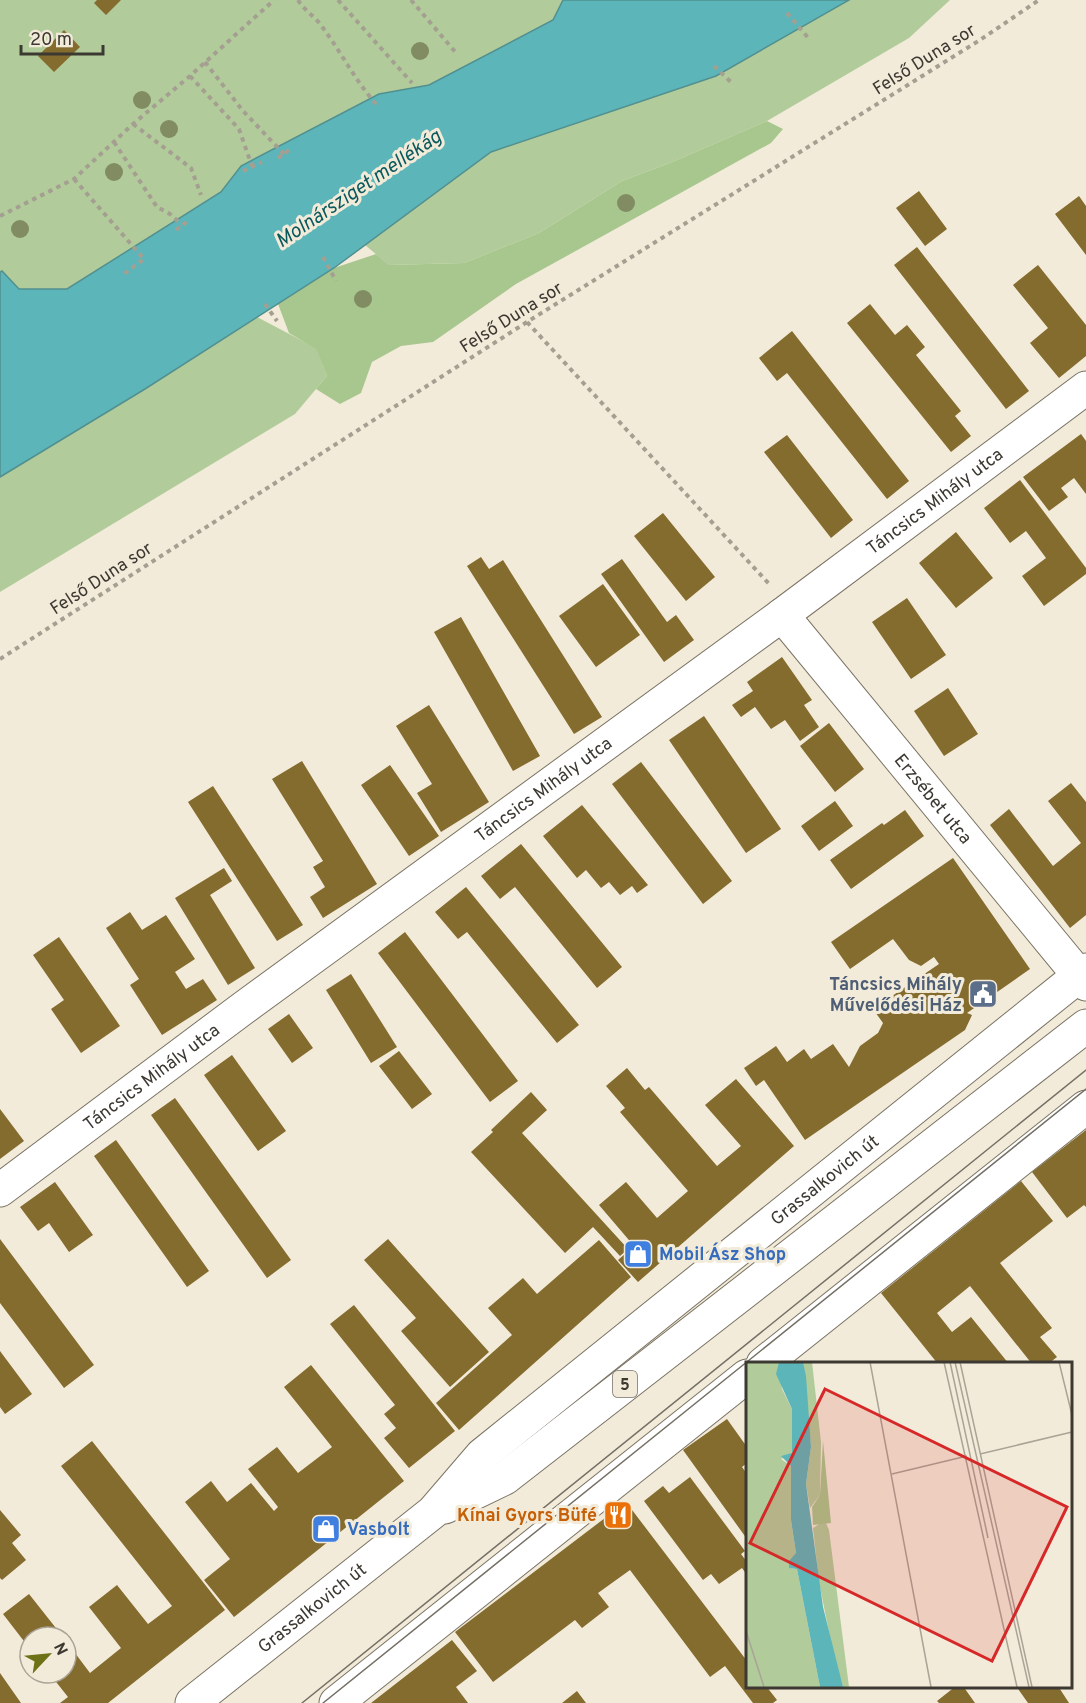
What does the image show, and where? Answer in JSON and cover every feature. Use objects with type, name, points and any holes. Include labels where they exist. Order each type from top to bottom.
[{"type":"main road","name":"Táncsics Mihály utca","points":[[0,1190],[242,1009],[782,615],[1086,388]]},
{"type":"main road","name":"Erzsébet utca","points":[[782,615],[1084,976]]},
{"type":"main road","name":"Grassalkovich út","points":[[192,1703],[433,1512],[482,1455],[1084,976]]},
{"type":"main road","name":"Grassalkovich út","points":[[433,1512],[505,1478],[1086,1026]]},
{"type":"main road","points":[[766,1362],[1086,1107]]},
{"type":"main road","points":[[336,1703],[746,1377]]},
{"type":"path","points":[[0,216],[74,179],[274,0]]},
{"type":"path","points":[[298,0],[303,9],[319,22],[359,84],[376,104]]},
{"type":"path","points":[[338,0],[412,83]]},
{"type":"path","points":[[411,0],[457,54]]},
{"type":"path","name":"Felső Duna sor","points":[[0,659],[527,322],[980,40],[1039,0]]},
{"type":"path","points":[[787,13],[810,40]]},
{"type":"path","points":[[205,62],[243,111],[284,154]]},
{"type":"path","points":[[714,66],[731,82]]},
{"type":"path","points":[[190,76],[239,129],[252,166]]},
{"type":"path","points":[[133,124],[191,168],[201,195]]},
{"type":"path","points":[[114,142],[157,207],[170,214],[182,225]]},
{"type":"path","points":[[278,159],[292,148]]},
{"type":"path","points":[[243,171],[262,162]]},
{"type":"path","points":[[74,179],[144,259],[124,274]]},
{"type":"path","points":[[176,230],[189,220]]},
{"type":"path","points":[[323,257],[336,281]]},
{"type":"path","points":[[266,304],[277,321]]},
{"type":"path","points":[[527,322],[773,589],[782,615]]},
{"type":"green space","points":[[0,0],[563,0],[553,20],[429,85],[379,94],[241,166],[221,192],[67,289],[19,289],[2,271],[0,272]]},
{"type":"green space","points":[[849,0],[950,0],[909,38],[767,121],[622,181],[539,233],[464,263],[389,265],[365,245],[491,152],[716,76]]},
{"type":"green space","points":[[767,121],[783,129],[771,143],[516,284],[433,342],[401,346],[372,362],[361,393],[340,404],[316,389],[327,376],[316,349],[289,333],[278,304],[334,268],[376,254],[389,265],[464,263],[539,233],[622,181]]},
{"type":"green space","points":[[257,317],[316,348],[327,376],[295,414],[0,592],[0,477]]},
{"type":"water","name":"Molnársziget mellékág","points":[[563,0],[849,0],[716,76],[491,152],[334,268],[145,389],[0,477],[0,272],[2,271],[19,289],[67,289],[221,192],[241,166],[379,94],[429,85],[553,20]]},
{"type":"building","points":[[97,0],[121,0],[106,15],[94,3]]},
{"type":"building","points":[[64,30],[80,47],[54,72],[38,56]]},
{"type":"building","points":[[919,191],[947,229],[925,246],[896,208]]},
{"type":"building","points":[[1079,196],[1086,206],[1086,255],[1055,214]]},
{"type":"building","points":[[917,247],[1029,391],[1006,409],[894,265]]},
{"type":"building","points":[[1038,265],[1086,325],[1086,356],[1059,378],[1030,343],[1048,328],[1013,285]]},
{"type":"building","points":[[870,304],[895,335],[907,325],[925,347],[916,355],[961,411],[955,416],[971,436],[951,452],[847,323]]},
{"type":"building","points":[[792,331],[909,481],[887,499],[787,373],[777,381],[759,358]]},
{"type":"building","points":[[1081,434],[1086,441],[1086,494],[1074,478],[1061,488],[1068,497],[1049,511],[1023,477]]},
{"type":"building","points":[[787,435],[853,520],[831,538],[764,452]]},
{"type":"building","points":[[1020,480],[1086,568],[1086,574],[1044,606],[1022,576],[1046,558],[1026,531],[1010,543],[984,508]]},
{"type":"building","points":[[663,513],[715,577],[686,601],[634,536]]},
{"type":"building","points":[[956,532],[993,578],[956,608],[919,563]]},
{"type":"building","points":[[481,557],[489,569],[503,560],[602,717],[574,734],[467,566]]},
{"type":"building","points":[[622,559],[667,622],[676,615],[694,640],[664,662],[601,574]]},
{"type":"building","points":[[603,584],[640,635],[596,667],[559,616]]},
{"type":"building","points":[[907,598],[946,655],[911,679],[872,622]]},
{"type":"building","points":[[461,617],[540,756],[513,771],[434,632]]},
{"type":"building","points":[[782,657],[812,700],[804,705],[819,727],[800,741],[785,720],[771,729],[755,707],[741,717],[732,705],[753,691],[747,682]]},
{"type":"building","points":[[948,688],[978,734],[944,756],[914,711]]},
{"type":"building","points":[[429,705],[489,802],[441,832],[417,793],[432,784],[396,726]]},
{"type":"building","points":[[704,716],[781,829],[746,853],[669,740]]},
{"type":"building","points":[[829,723],[864,769],[835,792],[800,746]]},
{"type":"building","points":[[302,761],[377,884],[323,918],[310,897],[325,887],[313,867],[323,861],[272,779]]},
{"type":"building","points":[[641,762],[732,881],[703,904],[612,784]]},
{"type":"building","points":[[390,765],[439,836],[409,856],[361,785]]},
{"type":"building","points":[[1071,783],[1086,802],[1086,915],[1070,928],[990,825],[1009,809],[1053,866],[1081,843],[1048,801]]},
{"type":"building","points":[[213,786],[303,925],[277,941],[188,802]]},
{"type":"building","points":[[835,801],[853,826],[819,851],[801,826]]},
{"type":"building","points":[[582,805],[648,885],[637,893],[632,886],[620,895],[609,882],[601,888],[586,870],[577,878],[543,836]]},
{"type":"building","points":[[905,810],[924,836],[851,889],[830,860],[882,823],[884,825]]},
{"type":"building","points":[[521,844],[622,967],[597,988],[515,887],[500,899],[481,876]]},
{"type":"building","points":[[953,858],[1030,969],[967,1013],[972,1015],[965,1030],[805,1140],[764,1080],[756,1086],[744,1068],[776,1046],[787,1062],[804,1049],[811,1059],[833,1044],[849,1067],[860,1046],[878,1033],[883,1023],[873,1009],[939,964],[934,957],[921,966],[909,960],[893,939],[850,969],[831,942]]},
{"type":"building","points":[[224,868],[232,881],[210,895],[255,968],[228,985],[175,898]]},
{"type":"building","points":[[466,887],[579,1025],[557,1043],[467,932],[458,939],[435,912]]},
{"type":"building","points":[[130,912],[142,930],[166,915],[195,959],[175,972],[186,989],[203,979],[217,1000],[162,1035],[130,985],[139,979],[106,928]]},
{"type":"building","points":[[405,932],[518,1081],[490,1102],[378,953]]},
{"type":"building","points":[[59,937],[120,1026],[81,1053],[51,1009],[64,1000],[33,955]]},
{"type":"building","points":[[351,974],[397,1047],[371,1063],[326,990]]},
{"type":"building","points":[[289,1014],[313,1048],[292,1063],[268,1029]]},
{"type":"building","points":[[399,1051],[432,1094],[412,1109],[379,1066]]},
{"type":"building","points":[[232,1055],[286,1131],[258,1151],[204,1075]]},
{"type":"building","points":[[627,1068],[645,1090],[649,1087],[717,1166],[741,1146],[705,1105],[736,1079],[794,1146],[638,1282],[618,1260],[634,1246],[599,1205],[626,1182],[657,1218],[688,1191],[620,1112],[625,1108],[606,1086]]},
{"type":"building","points":[[531,1092],[547,1110],[522,1133],[628,1249],[620,1256],[593,1227],[565,1253],[471,1152]]},
{"type":"building","points":[[175,1098],[291,1260],[267,1278],[151,1115]]},
{"type":"building","points":[[0,1109],[24,1141],[0,1159]]},
{"type":"building","points":[[1086,1130],[1086,1207],[1084,1205],[1067,1218],[1032,1172]]},
{"type":"building","points":[[116,1140],[209,1271],[187,1287],[94,1156]]},
{"type":"building","points":[[1021,1181],[1053,1221],[1000,1263],[1052,1328],[1040,1337],[1057,1357],[1051,1362],[1030,1362],[970,1286],[937,1313],[952,1332],[971,1317],[1007,1362],[936,1362],[881,1293]]},
{"type":"building","points":[[55,1182],[93,1235],[69,1252],[49,1223],[38,1231],[20,1207]]},
{"type":"building","points":[[0,1239],[94,1365],[64,1388],[0,1303]]},
{"type":"building","points":[[388,1239],[489,1352],[450,1387],[401,1331],[416,1318],[364,1260]]},
{"type":"building","points":[[599,1240],[631,1277],[459,1430],[436,1403],[512,1335],[488,1308],[523,1278],[537,1294]]},
{"type":"building","points":[[354,1305],[455,1431],[409,1468],[384,1438],[396,1428],[384,1414],[395,1405],[330,1324]]},
{"type":"building","points":[[0,1351],[32,1394],[5,1414],[0,1407]]},
{"type":"building","points":[[311,1365],[404,1481],[234,1617],[204,1580],[230,1559],[185,1502],[211,1481],[227,1502],[251,1483],[274,1511],[278,1507],[248,1469],[277,1447],[298,1473],[332,1447],[284,1387]]},
{"type":"building","points":[[727,1419],[746,1446],[746,1464],[742,1467],[746,1473],[746,1538],[683,1450]]},
{"type":"building","points":[[92,1441],[225,1610],[108,1703],[60,1703],[68,1697],[58,1685],[78,1685],[78,1657],[90,1673],[121,1648],[89,1607],[117,1585],[148,1624],[172,1606],[61,1466]]},
{"type":"building","points":[[690,1477],[745,1551],[741,1554],[746,1561],[746,1574],[742,1568],[719,1584],[711,1574],[703,1580],[644,1501],[663,1486],[669,1493]]},
{"type":"building","points":[[626,1502],[746,1660],[746,1688],[768,1688],[777,1700],[773,1703],[753,1703],[725,1666],[710,1677],[630,1570],[598,1593],[609,1607],[582,1628],[575,1620],[493,1682],[455,1632]]},
{"type":"building","points":[[0,1510],[21,1535],[12,1543],[26,1560],[2,1580],[0,1578]]},
{"type":"building","points":[[29,1594],[54,1625],[18,1625],[18,1633],[3,1614]]},
{"type":"building","points":[[452,1640],[477,1671],[456,1687],[468,1703],[371,1703]]},
{"type":"building","points":[[0,1673],[21,1703],[0,1703]]},
{"type":"building","points":[[953,1688],[964,1688],[975,1703],[939,1703],[937,1701]]},
{"type":"building","points":[[1017,1688],[1059,1688],[1069,1703],[1028,1703]]},
{"type":"building","points":[[577,1691],[586,1703],[562,1703]]},
{"type":"tram line","points":[[302,1703],[1086,1070]]},
{"type":"tram line","points":[[747,1362],[1086,1089]]},
{"type":"tram line","points":[[323,1703],[746,1363]]},
{"type":"place","name":"Táncsics Mihály Művelődési Ház","points":[[983,994]]},
{"type":"place","name":"Mobil Ász Shop","points":[[638,1254]]},
{"type":"place","name":"Kínai Gyors Büfé","points":[[618,1515]]},
{"type":"place","name":"Vasbolt","points":[[326,1529]]}]
